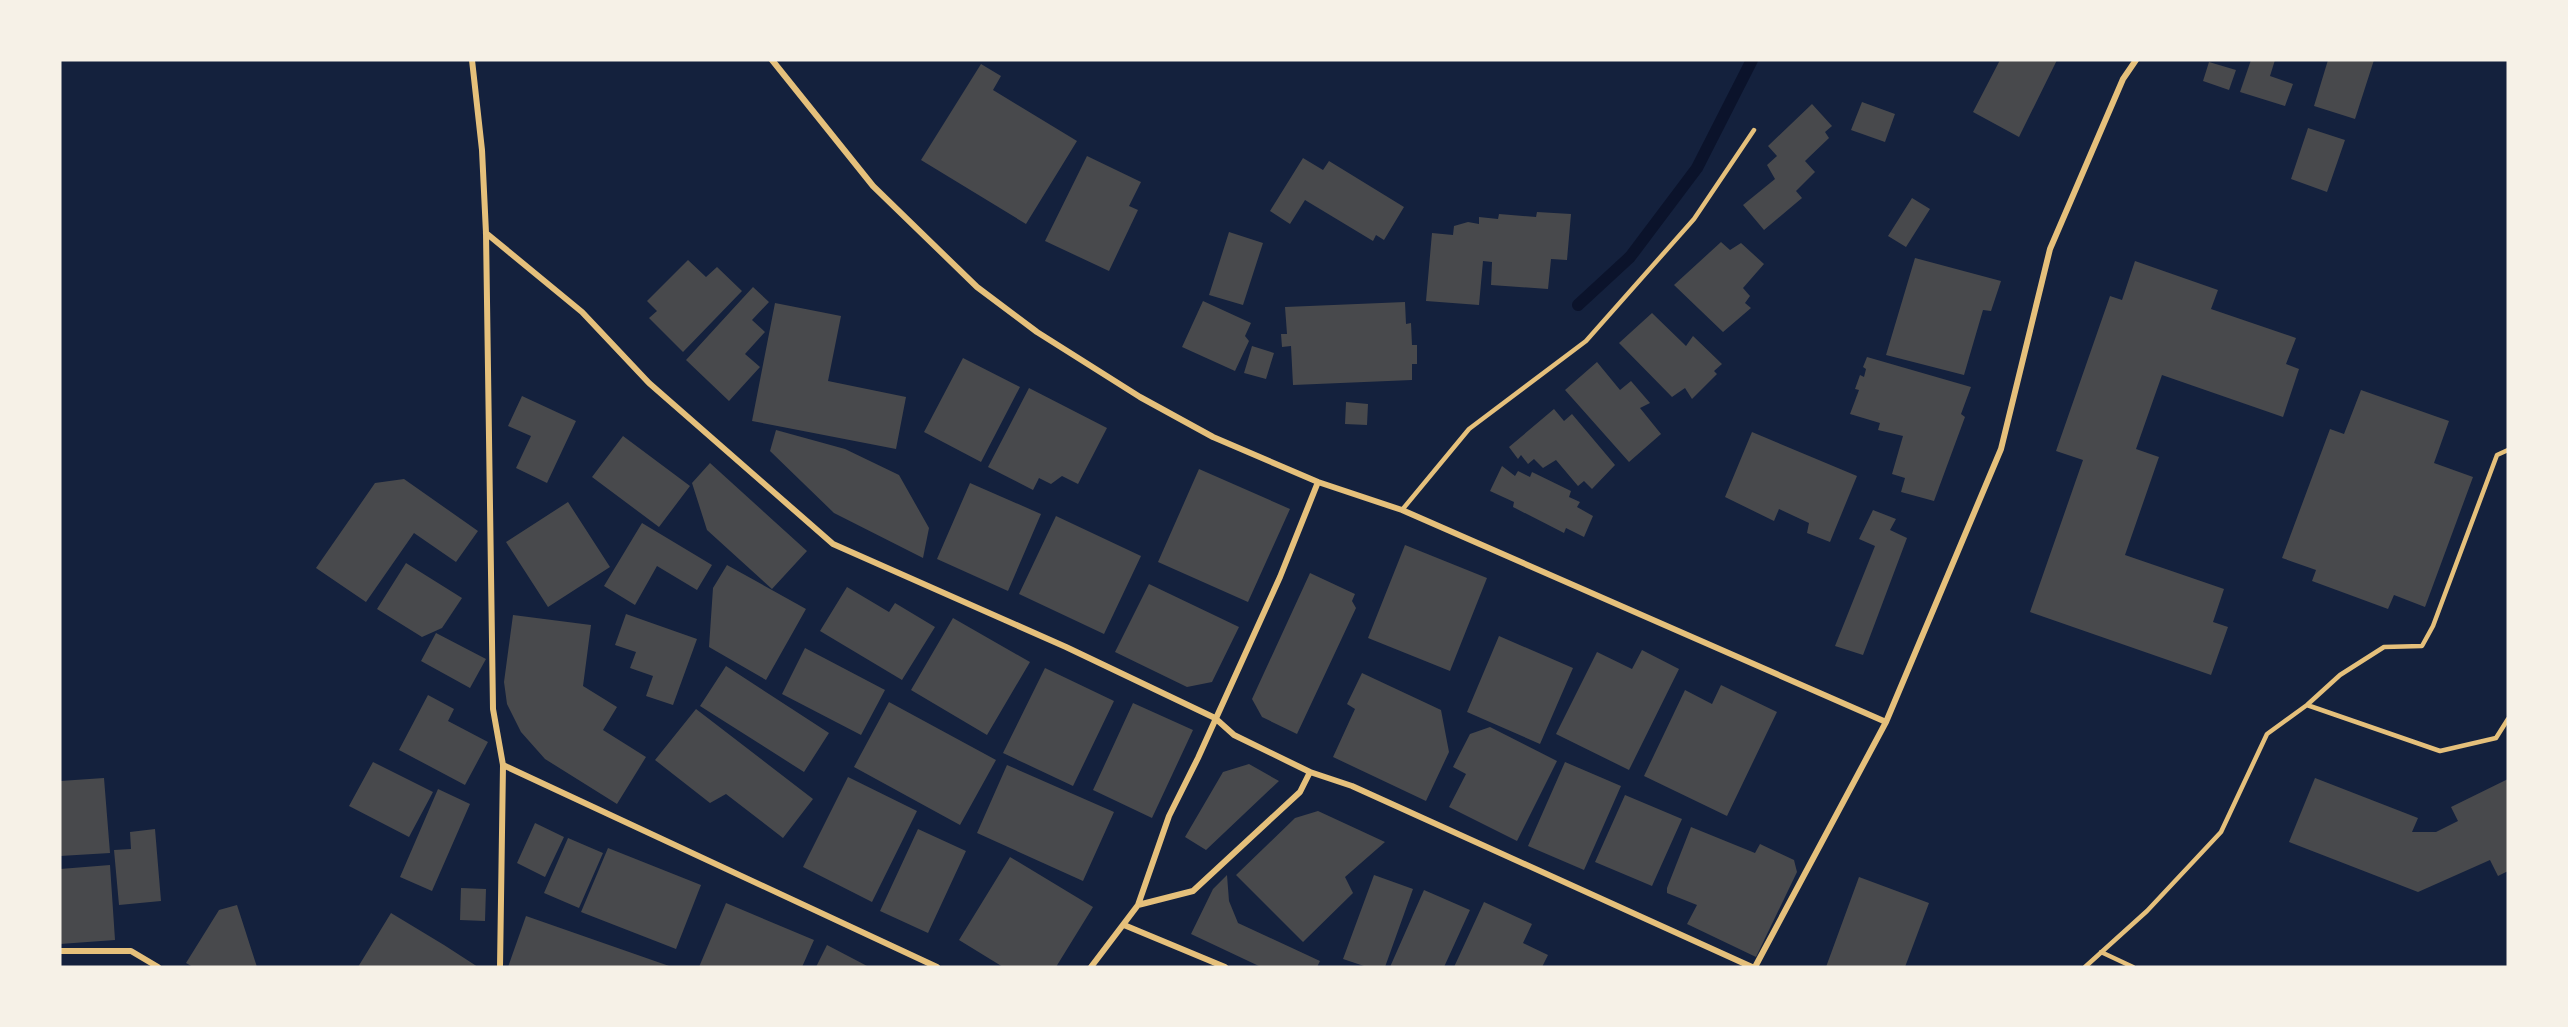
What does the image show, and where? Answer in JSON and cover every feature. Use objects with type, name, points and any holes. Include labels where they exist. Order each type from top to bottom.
[{"type":"street","points":[[472,60],[482,150],[486,233],[493,709],[503,765],[500,967]]},
{"type":"street","points":[[771,60],[787,76],[873,186],[977,287],[1037,332],[1140,397],[1213,437],[1318,482],[1402,510],[1886,722]]},
{"type":"street","points":[[486,233],[582,312],[649,383],[833,544],[1066,646],[1215,718],[1234,735],[1310,772],[1352,786],[1753,967],[1886,722],[2001,449],[2050,249],[2123,80],[2136,60]]},
{"type":"street","points":[[1091,967],[1138,905],[1168,816],[1280,577],[1318,482]]},
{"type":"street","points":[[503,765],[937,967]]},
{"type":"street","points":[[1138,905],[1193,891],[1300,792],[1310,772]]},
{"type":"street","points":[[1124,925],[1225,967]]},
{"type":"street","points":[[60,951],[131,951],[158,967]]},
{"type":"lane","points":[[1402,510],[1469,429],[1586,341],[1694,219],[1754,130]]},
{"type":"lane","points":[[2085,967],[2147,911],[2221,832],[2267,734],[2307,705],[2340,675],[2384,647],[2422,646],[2433,626],[2497,454],[2508,450]]},
{"type":"lane","points":[[2307,705],[2440,751],[2496,738],[2508,719]]},
{"type":"lane","points":[[2101,952],[2133,967]]},
{"type":"building","points":[[2000,60],[2057,60],[2019,137],[1973,112]]},
{"type":"building","points":[[2251,60],[2275,60],[2270,76],[2293,84],[2285,106],[2240,92]]},
{"type":"building","points":[[2328,60],[2374,60],[2355,119],[2314,106]]},
{"type":"building","points":[[2209,62],[2236,70],[2229,90],[2203,81]]},
{"type":"building","points":[[981,64],[1001,76],[993,90],[1077,141],[1026,224],[921,160]]},
{"type":"building","points":[[1862,102],[1895,114],[1885,142],[1851,130]]},
{"type":"building","points":[[1812,104],[1832,126],[1825,132],[1829,138],[1805,161],[1815,172],[1796,191],[1802,198],[1764,230],[1743,205],[1775,179],[1767,165],[1777,156],[1768,146]]},
{"type":"building","points":[[2308,128],[2345,140],[2327,192],[2291,179]]},
{"type":"building","points":[[1087,156],[1141,182],[1129,206],[1138,210],[1109,271],[1045,241]]},
{"type":"building","points":[[1303,158],[1323,170],[1329,161],[1404,207],[1384,240],[1376,235],[1373,241],[1305,200],[1290,224],[1270,211]]},
{"type":"building","points":[[1912,198],[1930,209],[1906,247],[1888,236]]},
{"type":"building","points":[[1537,212],[1571,214],[1567,260],[1551,259],[1548,289],[1491,285],[1492,262],[1483,261],[1479,305],[1426,301],[1432,233],[1453,235],[1454,226],[1468,222],[1479,224],[1479,217],[1498,219],[1499,214],[1536,217]]},
{"type":"building","points":[[1229,232],[1263,243],[1243,305],[1209,295]]},
{"type":"building","points":[[1721,242],[1730,250],[1741,243],[1764,264],[1743,288],[1750,296],[1745,303],[1751,308],[1723,332],[1674,285]]},
{"type":"building","points":[[1915,258],[2001,281],[1991,311],[1983,310],[1964,375],[1886,355]]},
{"type":"building","points":[[688,260],[706,277],[717,267],[742,291],[683,352],[649,318],[657,311],[647,301]]},
{"type":"building","points":[[2135,261],[2218,290],[2211,309],[2296,338],[2286,364],[2299,369],[2283,417],[2162,375],[2136,449],[2159,457],[2125,555],[2224,589],[2213,622],[2228,627],[2211,675],[2030,612],[2083,460],[2056,451],[2110,296],[2122,300]]},
{"type":"building","points":[[753,287],[769,302],[752,320],[765,332],[745,354],[760,367],[729,401],[686,360]]},
{"type":"building","points":[[1203,301],[1251,323],[1245,336],[1249,341],[1235,371],[1182,347]]},
{"type":"building","points":[[1405,302],[1406,324],[1411,323],[1412,345],[1417,345],[1417,364],[1412,364],[1412,380],[1293,385],[1291,346],[1282,347],[1281,334],[1287,334],[1285,307]]},
{"type":"building","points":[[775,303],[841,316],[828,381],[906,397],[896,449],[752,421]]},
{"type":"building","points":[[1652,313],[1686,346],[1693,336],[1722,364],[1714,371],[1717,374],[1692,399],[1685,388],[1672,397],[1619,343]]},
{"type":"building","points":[[1252,346],[1274,353],[1266,379],[1244,373]]},
{"type":"building","points":[[1867,357],[1971,387],[1961,414],[1965,417],[1934,501],[1901,492],[1905,478],[1892,474],[1903,436],[1878,430],[1880,423],[1850,414],[1859,390],[1855,389],[1860,375],[1864,377],[1866,369],[1863,367]]},
{"type":"building","points":[[963,358],[1020,387],[981,462],[924,432]]},
{"type":"building","points":[[1597,362],[1620,390],[1631,381],[1650,403],[1640,408],[1661,434],[1629,462],[1565,390]]},
{"type":"building","points":[[1029,388],[1107,428],[1078,484],[1062,476],[1051,484],[1039,478],[1033,490],[988,467]]},
{"type":"building","points":[[2361,390],[2449,421],[2434,463],[2473,477],[2425,607],[2394,595],[2388,609],[2312,581],[2316,570],[2282,558],[2330,429],[2344,434]]},
{"type":"building","points":[[522,396],[576,421],[547,483],[516,468],[531,436],[508,426]]},
{"type":"building","points":[[1346,402],[1368,404],[1367,425],[1345,424]]},
{"type":"building","points":[[1554,409],[1564,421],[1572,414],[1615,465],[1592,489],[1584,481],[1578,486],[1556,460],[1543,468],[1534,459],[1528,464],[1521,455],[1518,459],[1509,447]]},
{"type":"building","points":[[776,430],[845,449],[899,475],[929,528],[923,558],[834,513],[770,451]]},
{"type":"building","points":[[1752,432],[1857,476],[1830,542],[1807,533],[1809,523],[1779,509],[1774,521],[1725,497]]},
{"type":"building","points":[[623,436],[690,486],[659,527],[592,477]]},
{"type":"building","points":[[710,463],[807,551],[772,589],[707,530],[692,483]]},
{"type":"building","points":[[1502,466],[1515,476],[1518,471],[1530,477],[1532,472],[1571,491],[1569,497],[1580,502],[1577,507],[1593,516],[1584,537],[1566,528],[1564,533],[1513,507],[1514,502],[1490,491]]},
{"type":"building","points":[[1199,469],[1290,509],[1248,602],[1158,562]]},
{"type":"building","points":[[404,479],[478,531],[456,562],[414,533],[366,602],[316,568],[375,483]]},
{"type":"building","points":[[970,483],[1041,514],[1008,591],[937,559]]},
{"type":"building","points":[[568,502],[610,567],[548,607],[506,542]]},
{"type":"building","points":[[1873,510],[1896,519],[1890,530],[1907,538],[1863,655],[1835,646],[1875,546],[1859,539]]},
{"type":"building","points":[[1056,516],[1141,556],[1104,634],[1019,594]]},
{"type":"building","points":[[642,523],[712,565],[697,590],[657,566],[635,605],[604,586]]},
{"type":"building","points":[[1405,545],[1487,578],[1450,671],[1368,638]]},
{"type":"building","points":[[406,563],[462,598],[442,628],[422,637],[377,609]]},
{"type":"building","points":[[727,565],[806,609],[766,680],[709,647],[713,588]]},
{"type":"building","points":[[1310,573],[1355,594],[1352,601],[1356,608],[1297,734],[1262,717],[1252,699]]},
{"type":"building","points":[[1149,584],[1239,627],[1212,682],[1187,687],[1115,652]]},
{"type":"building","points":[[847,587],[889,612],[895,603],[935,627],[902,680],[820,631]]},
{"type":"building","points":[[626,614],[697,639],[673,705],[646,696],[653,676],[630,668],[636,652],[615,645]]},
{"type":"building","points":[[513,615],[591,625],[583,686],[617,707],[603,730],[646,757],[617,804],[545,759],[521,732],[507,704],[504,682]]},
{"type":"building","points":[[953,618],[1030,662],[987,735],[911,690]]},
{"type":"building","points":[[436,633],[486,659],[470,688],[421,661]]},
{"type":"building","points":[[1499,636],[1573,668],[1540,744],[1467,712]]},
{"type":"building","points":[[805,648],[885,690],[861,735],[782,694]]},
{"type":"building","points":[[1642,650],[1679,669],[1629,770],[1556,734],[1597,652],[1632,669]]},
{"type":"building","points":[[726,666],[829,733],[804,772],[700,706]]},
{"type":"building","points":[[1045,668],[1114,701],[1073,786],[1003,753]]},
{"type":"building","points":[[1362,673],[1441,710],[1449,752],[1426,801],[1333,757],[1355,709],[1347,704]]},
{"type":"building","points":[[1721,685],[1777,712],[1727,816],[1644,776],[1685,690],[1712,704]]},
{"type":"building","points":[[428,695],[454,709],[448,721],[488,742],[465,785],[399,750]]},
{"type":"building","points":[[889,702],[996,760],[960,825],[854,767]]},
{"type":"building","points":[[1133,703],[1193,730],[1152,818],[1093,790]]},
{"type":"building","points":[[696,709],[813,799],[783,838],[726,794],[710,803],[655,760]]},
{"type":"building","points":[[1490,727],[1557,761],[1517,841],[1449,807],[1466,774],[1453,767],[1470,734]]},
{"type":"building","points":[[373,762],[433,792],[409,837],[349,806]]},
{"type":"building","points":[[1565,762],[1621,786],[1584,870],[1528,846]]},
{"type":"building","points":[[1249,764],[1279,781],[1206,850],[1185,837],[1223,772]]},
{"type":"building","points":[[1007,765],[1114,812],[1083,881],[977,833]]},
{"type":"building","points":[[848,777],[917,811],[872,902],[803,867]]},
{"type":"building","points":[[104,778],[110,853],[60,856],[60,781]]},
{"type":"building","points":[[2315,778],[2418,818],[2412,832],[2436,832],[2458,821],[2451,807],[2508,779],[2508,871],[2498,876],[2490,860],[2418,892],[2289,842]]},
{"type":"building","points":[[438,789],[470,804],[432,891],[400,877]]},
{"type":"building","points":[[1625,795],[1682,819],[1652,886],[1595,862]]},
{"type":"building","points":[[1318,811],[1385,842],[1345,877],[1353,893],[1303,942],[1236,875],[1295,818]]},
{"type":"building","points":[[535,823],[564,837],[545,877],[517,863]]},
{"type":"building","points":[[1691,827],[1755,853],[1760,844],[1794,860],[1797,872],[1756,957],[1687,924],[1697,905],[1667,893]]},
{"type":"building","points":[[155,829],[161,901],[119,905],[114,850],[131,849],[130,832]]},
{"type":"building","points":[[918,829],[966,851],[928,933],[880,911]]},
{"type":"building","points":[[568,838],[603,853],[579,908],[544,893]]},
{"type":"building","points":[[608,848],[701,885],[676,949],[581,912]]},
{"type":"building","points":[[1010,857],[1093,907],[1056,967],[1003,967],[959,940]]},
{"type":"building","points":[[110,865],[115,940],[60,944],[60,869]]},
{"type":"building","points":[[1227,875],[1229,901],[1238,923],[1320,961],[1317,967],[1261,967],[1191,934],[1213,889]]},
{"type":"building","points":[[1374,875],[1413,889],[1385,967],[1367,967],[1343,959]]},
{"type":"building","points":[[1859,877],[1929,903],[1905,967],[1826,967]]},
{"type":"building","points":[[461,888],[486,889],[485,921],[460,920]]},
{"type":"building","points":[[1424,890],[1470,910],[1444,967],[1390,967]]},
{"type":"building","points":[[1484,902],[1532,924],[1523,943],[1548,955],[1542,967],[1454,967]]},
{"type":"building","points":[[726,903],[814,940],[802,967],[699,967]]},
{"type":"building","points":[[237,905],[257,967],[193,967],[186,963],[219,910]]},
{"type":"building","points":[[391,913],[444,945],[478,967],[358,967]]},
{"type":"building","points":[[526,916],[672,967],[508,967]]},
{"type":"building","points":[[827,945],[869,967],[816,967]]},
{"type":"waterway","points":[[1578,305],[1630,257],[1697,168],[1752,60]]}]
